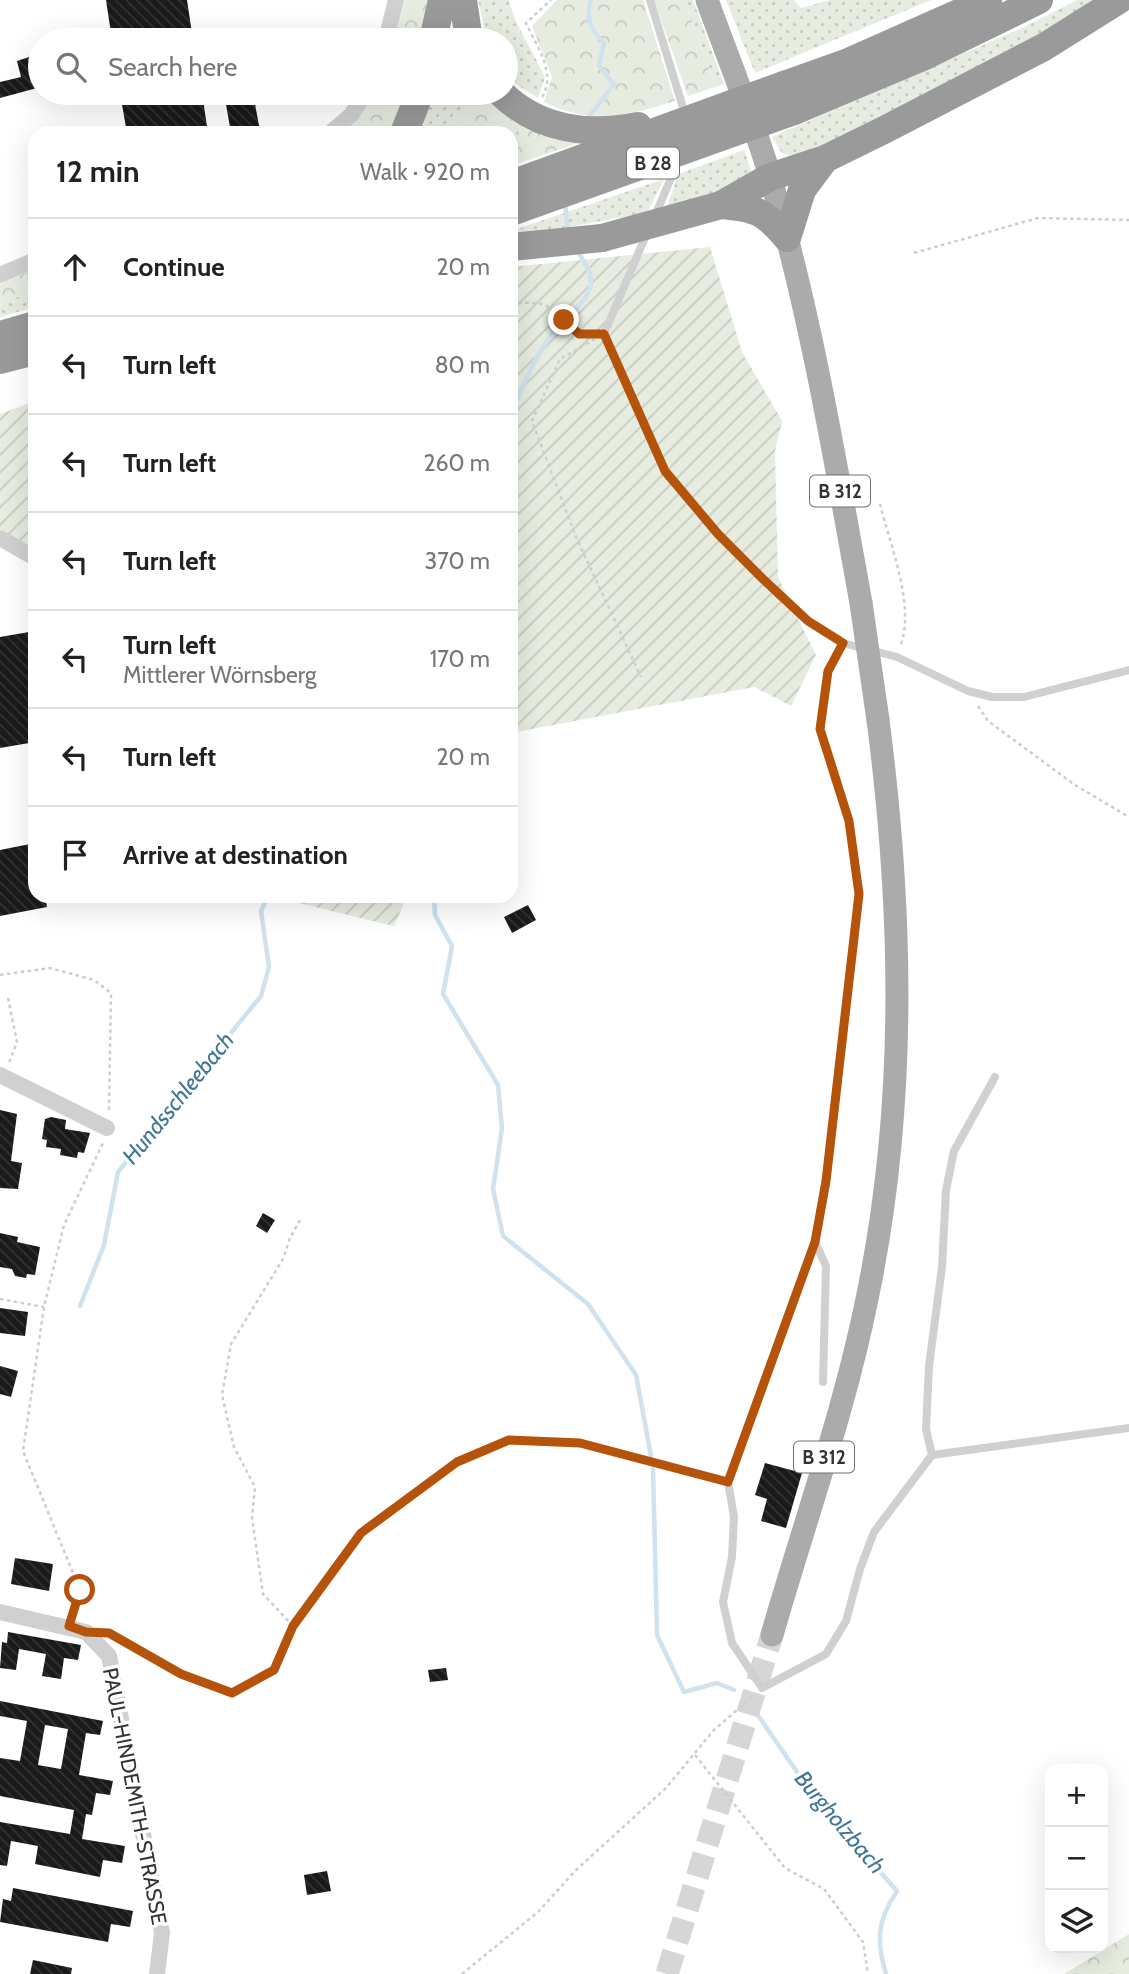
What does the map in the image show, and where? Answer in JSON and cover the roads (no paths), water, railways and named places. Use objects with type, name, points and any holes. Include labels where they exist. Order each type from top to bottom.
[{"type":"highway","points":[[436,28],[442,0]]},
{"type":"highway","points":[[463,0],[467,28]]},
{"type":"highway","name":"B 28","points":[[518,181],[725,106],[789,98],[846,63],[988,0]]},
{"type":"highway","name":"B 28","points":[[518,209],[789,98],[927,55],[1039,0]]},
{"type":"highway","name":"B 312","points":[[787,238],[802,190],[825,159],[1044,47],[1119,0]]},
{"type":"highway","points":[[518,104],[541,120],[583,131],[635,126],[690,109],[725,106]]},
{"type":"highway","points":[[407,126],[415,105]]},
{"type":"highway","points":[[518,246],[602,238],[721,205],[770,177],[825,159]]},
{"type":"highway","points":[[721,205],[749,207],[768,216],[787,238]]},
{"type":"highway","points":[[0,335],[28,327]]},
{"type":"highway","points":[[0,360],[28,353]]},
{"type":"main road","name":"B 312","points":[[707,0],[770,177],[787,238],[821,391],[861,603],[878,720],[892,849],[898,989],[898,1050],[888,1166],[875,1261],[856,1350],[772,1635]]},
{"type":"street","points":[[389,28],[396,0]]},
{"type":"street","points":[[338,126],[358,105]]},
{"type":"street","points":[[0,275],[28,263]]},
{"type":"street","points":[[0,538],[28,554]]},
{"type":"street","points":[[2,1076],[107,1128]]},
{"type":"street","name":"PAUL-HINDEMITH-STRASSE","points":[[0,1612],[86,1632],[108,1656],[162,1933],[157,1974]]},
{"type":"lane","points":[[650,0],[690,133],[608,317],[604,334],[665,471],[718,534],[763,579],[808,621],[843,643],[897,657],[968,691],[992,697],[1024,697],[1129,670]]},
{"type":"lane","points":[[843,643],[828,671],[820,729],[849,821],[859,894],[826,1181],[815,1242],[728,1482],[734,1517],[732,1557],[723,1602],[732,1643],[762,1688],[826,1654],[846,1621],[860,1569],[874,1532],[932,1455],[1129,1428]]},
{"type":"lane","points":[[932,1455],[926,1429],[929,1366],[942,1268],[946,1189],[954,1151],[995,1077]]},
{"type":"lane","points":[[815,1242],[826,1266],[823,1382]]},
{"type":"waterway","name":"Hundsschleebach","points":[[588,118],[614,84],[599,66],[604,43],[590,23],[591,0]]},
{"type":"waterway","name":"Hundsschleebach","points":[[565,203],[568,233]]},
{"type":"waterway","name":"Hundsschleebach","points":[[518,397],[543,347],[588,293],[590,275],[577,250]]},
{"type":"waterway","name":"Hundsschleebach","points":[[80,1306],[104,1245],[118,1172],[261,996],[269,967],[261,911],[265,903]]},
{"type":"waterway","name":"Burgholzbach","points":[[434,903],[435,915],[452,946],[443,994],[498,1085],[502,1128],[493,1189],[503,1236],[588,1304],[636,1375],[651,1456]]},
{"type":"waterway","name":"Burgholzbach","points":[[653,1469],[657,1635],[684,1692],[717,1683],[734,1690]]},
{"type":"waterway","name":"Burgholzbach","points":[[757,1714],[813,1795],[897,1891],[885,1912],[880,1931],[886,1974]]},
{"type":"tunnel","points":[[667,1974],[772,1635]]}]
